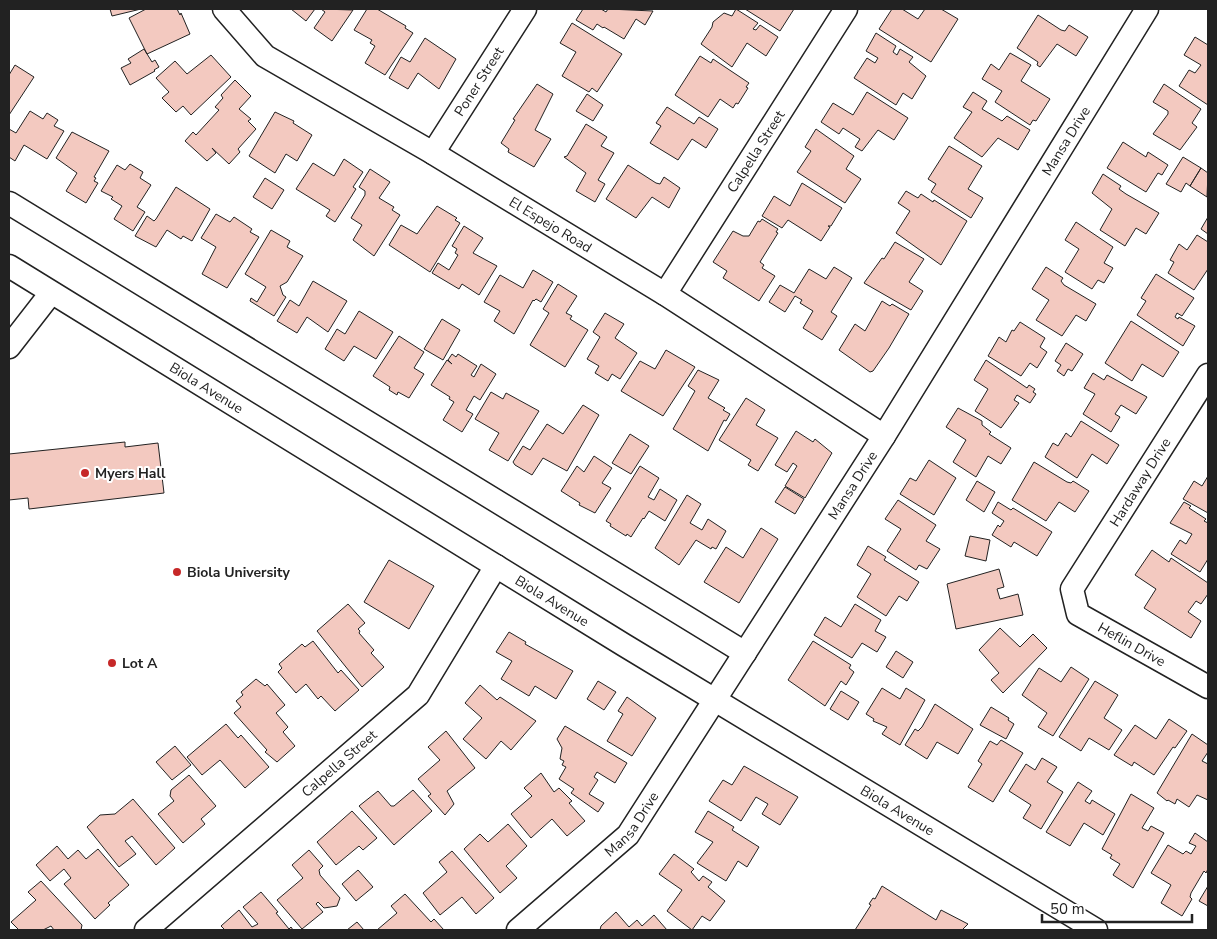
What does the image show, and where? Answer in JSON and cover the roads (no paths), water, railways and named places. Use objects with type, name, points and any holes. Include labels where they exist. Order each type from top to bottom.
[{"type":"street","name":"El Espejo Road","points":[[224,9],[266,56],[433,153],[665,294],[884,436]]},
{"type":"street","name":"Poner Street","points":[[433,153],[525,9]]},
{"type":"street","name":"Calpella Street","points":[[665,294],[846,9]]},
{"type":"street","name":"Mansa Drive","points":[[518,930],[628,835],[884,436],[1148,9]]},
{"type":"street","points":[[9,203],[745,653]]},
{"type":"street","name":"Biola Avenue","points":[[9,266],[496,566],[1096,930]]},
{"type":"street","points":[[9,347],[51,293]]},
{"type":"street","name":"Hardaway Drive","points":[[1072,589],[1208,375]]},
{"type":"street","name":"Calpella Street","points":[[146,930],[418,695],[496,566]]},
{"type":"street","name":"Heflin Drive","points":[[1072,589],[1078,614],[1208,687]]},
{"type":"place","name":"Myers Hall","points":[[85,473]]},
{"type":"place","name":"Biola University","points":[[177,572]]},
{"type":"place","name":"Lot A","points":[[112,663]]}]
